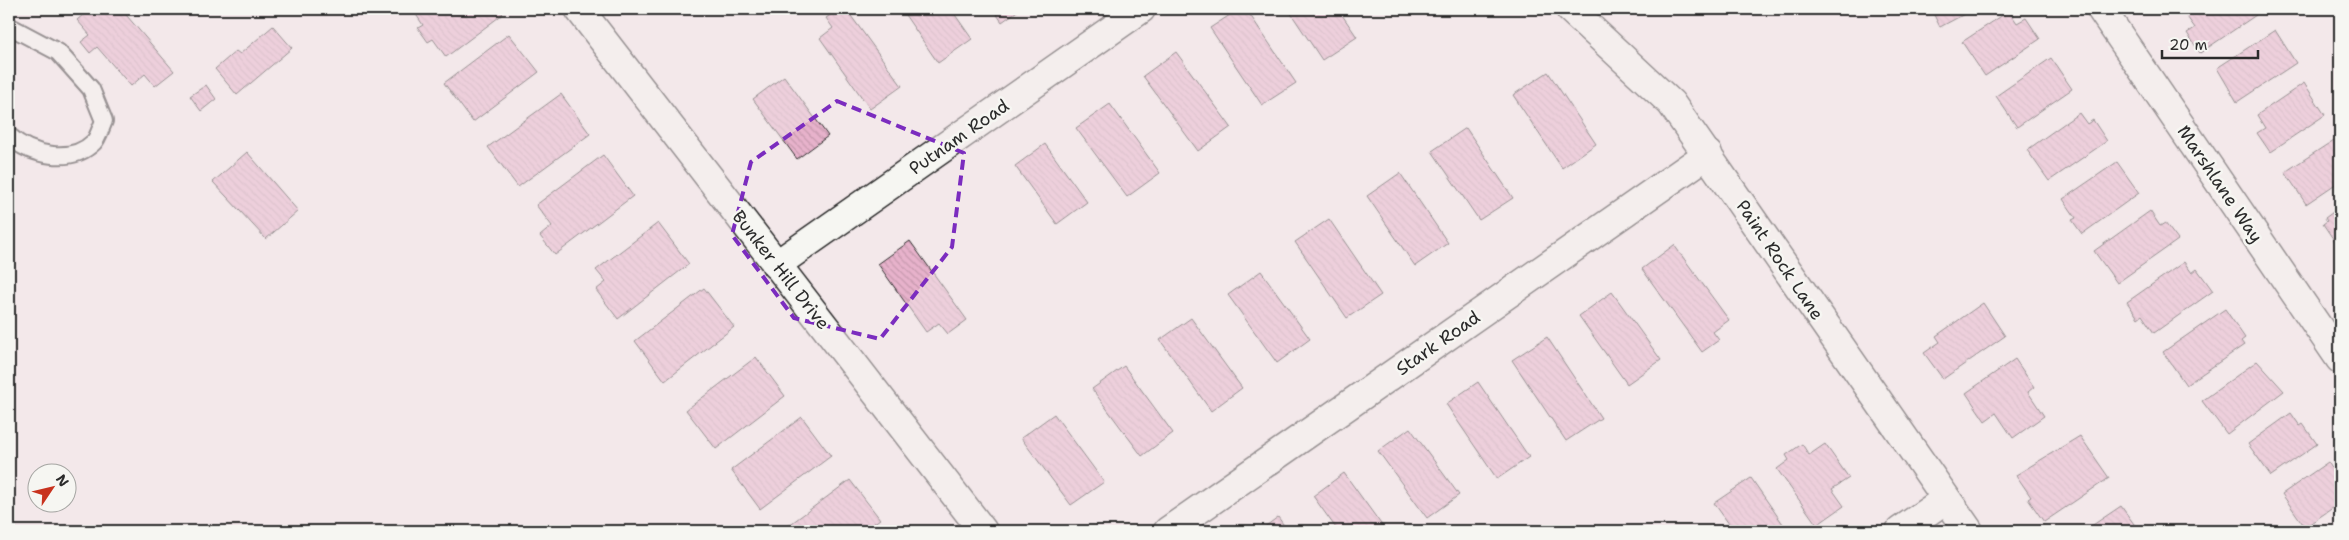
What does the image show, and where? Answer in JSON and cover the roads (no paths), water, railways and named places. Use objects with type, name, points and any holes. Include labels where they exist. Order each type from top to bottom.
[{"type":"street","name":"Bunker Hill Drive","points":[[579,9],[983,531]]},
{"type":"street","name":"Putnam Road","points":[[776,265],[1141,9]]},
{"type":"street","name":"Paint Rock Lane","points":[[1570,9],[1671,103],[1969,531]]},
{"type":"street","name":"Marshlane Way","points":[[2101,9],[2340,359]]},
{"type":"street","name":"Stark Road","points":[[1168,531],[1708,154]]},
{"type":"street","points":[[1900,531],[1946,499]]},
{"type":"lane","points":[[9,26],[58,52],[90,89],[104,121],[94,142],[72,154],[50,156],[17,143],[9,136]]}]
